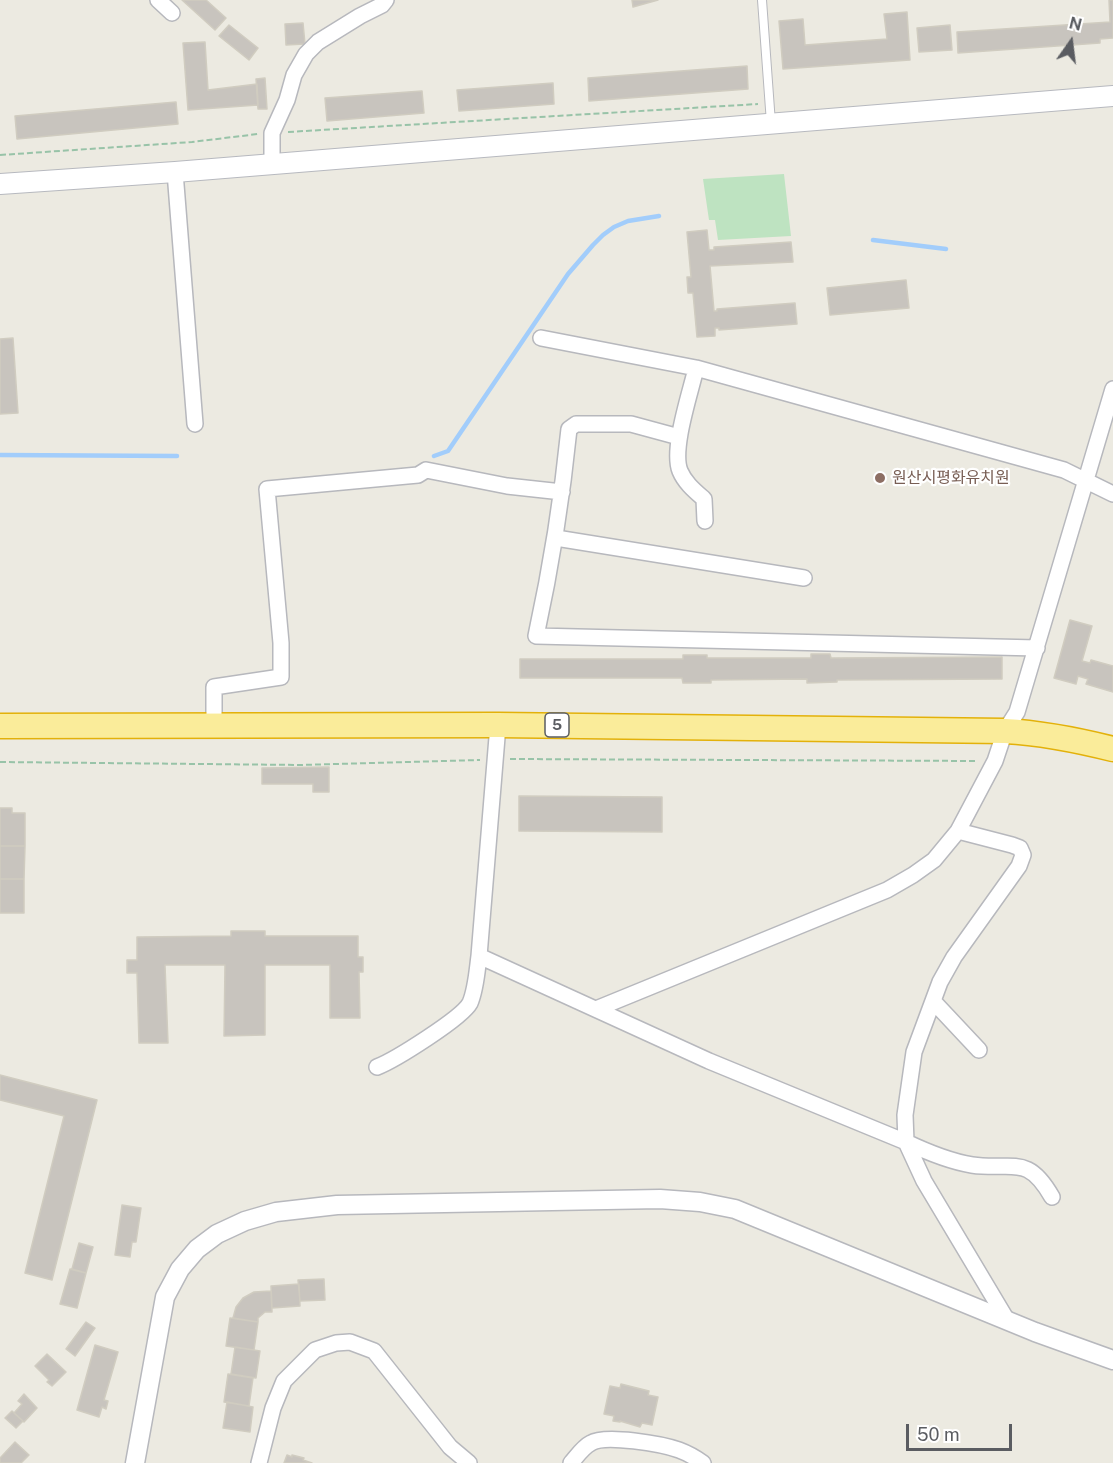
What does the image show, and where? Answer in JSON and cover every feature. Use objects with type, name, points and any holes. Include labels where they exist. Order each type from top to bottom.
[{"type":"highway","name":"5","points":[[0,726],[498,725],[1005,731],[1048,734],[1113,749]]},
{"type":"main road","points":[[0,184],[175,172],[272,162],[1113,96]]},
{"type":"street","points":[[158,0],[172,13]]},
{"type":"street","points":[[272,162],[272,133],[287,100],[294,75],[306,54],[318,42],[382,5],[386,0]]},
{"type":"street","points":[[175,172],[195,424]]},
{"type":"street","points":[[541,338],[696,368],[1064,471],[1113,494]]},
{"type":"street","points":[[696,368],[679,436],[679,469],[688,485],[704,499],[705,521]]},
{"type":"street","points":[[596,1009],[887,890],[934,860],[958,831],[995,761],[1005,731],[1017,712],[1113,389]]},
{"type":"street","points":[[679,436],[631,424],[576,424],[569,429],[556,538],[536,636],[1037,648]]},
{"type":"street","points":[[214,726],[214,687],[281,677],[281,643],[267,489],[418,475],[426,470],[507,486],[562,492]]},
{"type":"street","points":[[556,538],[804,578]]},
{"type":"street","points":[[377,1067],[390,1062],[420,1042],[469,1005],[479,956],[498,725]]},
{"type":"street","points":[[958,831],[1012,845],[1020,848],[1023,855],[1010,880],[954,957],[940,982],[914,1052],[905,1115],[906,1142],[924,1181],[1007,1320]]},
{"type":"street","points":[[479,956],[709,1061],[906,1142],[934,1156],[973,1165],[1017,1166],[1029,1169],[1042,1179],[1052,1197]]},
{"type":"street","points":[[933,1001],[979,1050]]},
{"type":"street","points":[[135,1463],[165,1297],[180,1269],[197,1250],[217,1234],[245,1221],[276,1212],[349,1205],[660,1199],[700,1202],[735,1209],[1007,1320],[1113,1360]]},
{"type":"street","points":[[259,1463],[273,1408],[284,1381],[315,1350],[343,1342],[350,1342],[374,1351],[450,1447],[468,1463]]},
{"type":"street","points":[[571,1463],[590,1443],[597,1440],[666,1446],[681,1450],[702,1462]]},
{"type":"street","points":[[683,1463],[702,1462]]},
{"type":"lane","points":[[762,0],[771,124]]},
{"type":"path","points":[[0,155],[192,142],[272,133],[770,103]]},
{"type":"green space","points":[[784,174],[791,236],[718,240],[715,220],[709,220],[703,179]]},
{"type":"building","points":[[182,0],[206,0],[226,18],[215,30]]},
{"type":"building","points":[[632,0],[658,0],[633,7]]},
{"type":"building","points":[[1109,0],[1113,0],[1113,38],[1100,39],[1100,43],[958,53],[957,32],[1110,22]]},
{"type":"building","points":[[907,12],[910,60],[783,69],[779,21],[803,19],[805,45],[887,39],[884,14]]},
{"type":"building","points":[[303,23],[305,44],[286,45],[285,24]]},
{"type":"building","points":[[229,25],[258,48],[249,60],[219,36]]},
{"type":"building","points":[[950,25],[952,50],[919,52],[917,28]]},
{"type":"building","points":[[205,42],[208,90],[257,84],[258,105],[188,110],[183,43]]},
{"type":"building","points":[[747,66],[748,89],[589,101],[588,78]]},
{"type":"building","points":[[265,78],[267,109],[258,109],[256,79]]},
{"type":"building","points":[[553,83],[554,104],[459,111],[457,90]]},
{"type":"building","points":[[422,91],[424,113],[327,121],[325,98]]},
{"type":"building","points":[[176,102],[178,124],[17,139],[15,116]]},
{"type":"building","points":[[707,230],[709,250],[714,250],[714,247],[791,242],[793,262],[710,266],[714,311],[795,303],[797,324],[719,330],[715,328],[715,336],[697,337],[693,293],[688,293],[687,277],[691,277],[687,232]]},
{"type":"building","points":[[906,280],[909,308],[830,315],[827,288]]},
{"type":"building","points":[[13,338],[18,413],[0,414],[0,339]]},
{"type":"building","points":[[1070,620],[1092,626],[1082,661],[1090,663],[1091,660],[1113,666],[1113,692],[1086,684],[1088,679],[1078,676],[1076,684],[1054,678]]},
{"type":"building","points":[[811,654],[830,654],[831,658],[1002,657],[1002,679],[837,680],[837,682],[807,683],[807,679],[711,680],[711,683],[683,683],[682,678],[520,678],[520,659],[683,659],[683,655],[707,655],[707,658],[811,658]]},
{"type":"building","points":[[329,767],[329,792],[313,792],[313,784],[262,784],[262,768]]},
{"type":"building","points":[[519,796],[662,797],[662,832],[519,831]]},
{"type":"building","points":[[0,808],[12,808],[12,813],[25,813],[25,846],[0,846]]},
{"type":"building","points":[[0,846],[25,846],[24,879],[0,879]]},
{"type":"building","points":[[0,879],[24,879],[24,913],[0,913]]},
{"type":"building","points":[[231,931],[265,931],[265,936],[358,936],[358,957],[363,957],[363,972],[359,972],[360,1018],[330,1018],[330,965],[265,965],[265,1035],[224,1036],[225,965],[165,965],[168,1043],[139,1043],[137,973],[127,973],[127,960],[137,960],[137,937],[231,936]]},
{"type":"building","points":[[0,1075],[97,1100],[52,1280],[25,1273],[64,1116],[0,1100]]},
{"type":"building","points":[[122,1205],[141,1208],[136,1242],[132,1242],[130,1257],[115,1255]]},
{"type":"building","points":[[79,1243],[93,1247],[86,1273],[72,1269]]},
{"type":"building","points":[[70,1269],[86,1273],[77,1308],[60,1304]]},
{"type":"building","points":[[324,1279],[325,1300],[300,1301],[298,1280]]},
{"type":"building","points":[[299,1284],[300,1306],[272,1308],[271,1286]]},
{"type":"building","points":[[271,1291],[272,1312],[265,1312],[258,1318],[258,1322],[233,1318],[236,1307],[243,1298],[254,1292]]},
{"type":"building","points":[[230,1318],[258,1322],[254,1350],[226,1346]]},
{"type":"building","points":[[86,1322],[95,1328],[75,1356],[66,1349]]},
{"type":"building","points":[[95,1345],[118,1352],[104,1400],[108,1401],[106,1409],[102,1407],[99,1417],[77,1410]]},
{"type":"building","points":[[235,1347],[260,1351],[256,1378],[231,1374]]},
{"type":"building","points":[[47,1354],[66,1372],[52,1386],[35,1366]]},
{"type":"building","points":[[228,1374],[253,1378],[249,1406],[224,1402]]},
{"type":"building","points":[[621,1384],[649,1391],[648,1395],[658,1397],[652,1425],[642,1423],[640,1427],[613,1421],[614,1416],[604,1414],[610,1386],[620,1388]]},
{"type":"building","points":[[24,1394],[37,1408],[24,1422],[14,1413],[22,1404],[18,1401]]},
{"type":"building","points":[[227,1402],[253,1407],[250,1432],[223,1428]]},
{"type":"building","points":[[12,1411],[23,1421],[16,1428],[5,1418]]},
{"type":"building","points":[[15,1442],[29,1455],[21,1463],[0,1463],[0,1458]]},
{"type":"building","points":[[287,1455],[304,1458],[303,1460],[312,1463],[284,1463]]},
{"type":"waterway","points":[[434,456],[448,451],[568,274],[593,245],[614,227],[628,221],[659,216]]},
{"type":"waterway","points":[[873,240],[946,249]]},
{"type":"waterway","points":[[0,455],[177,456]]},
{"type":"place","name":"원산시평화유치원","points":[[880,478]]}]
